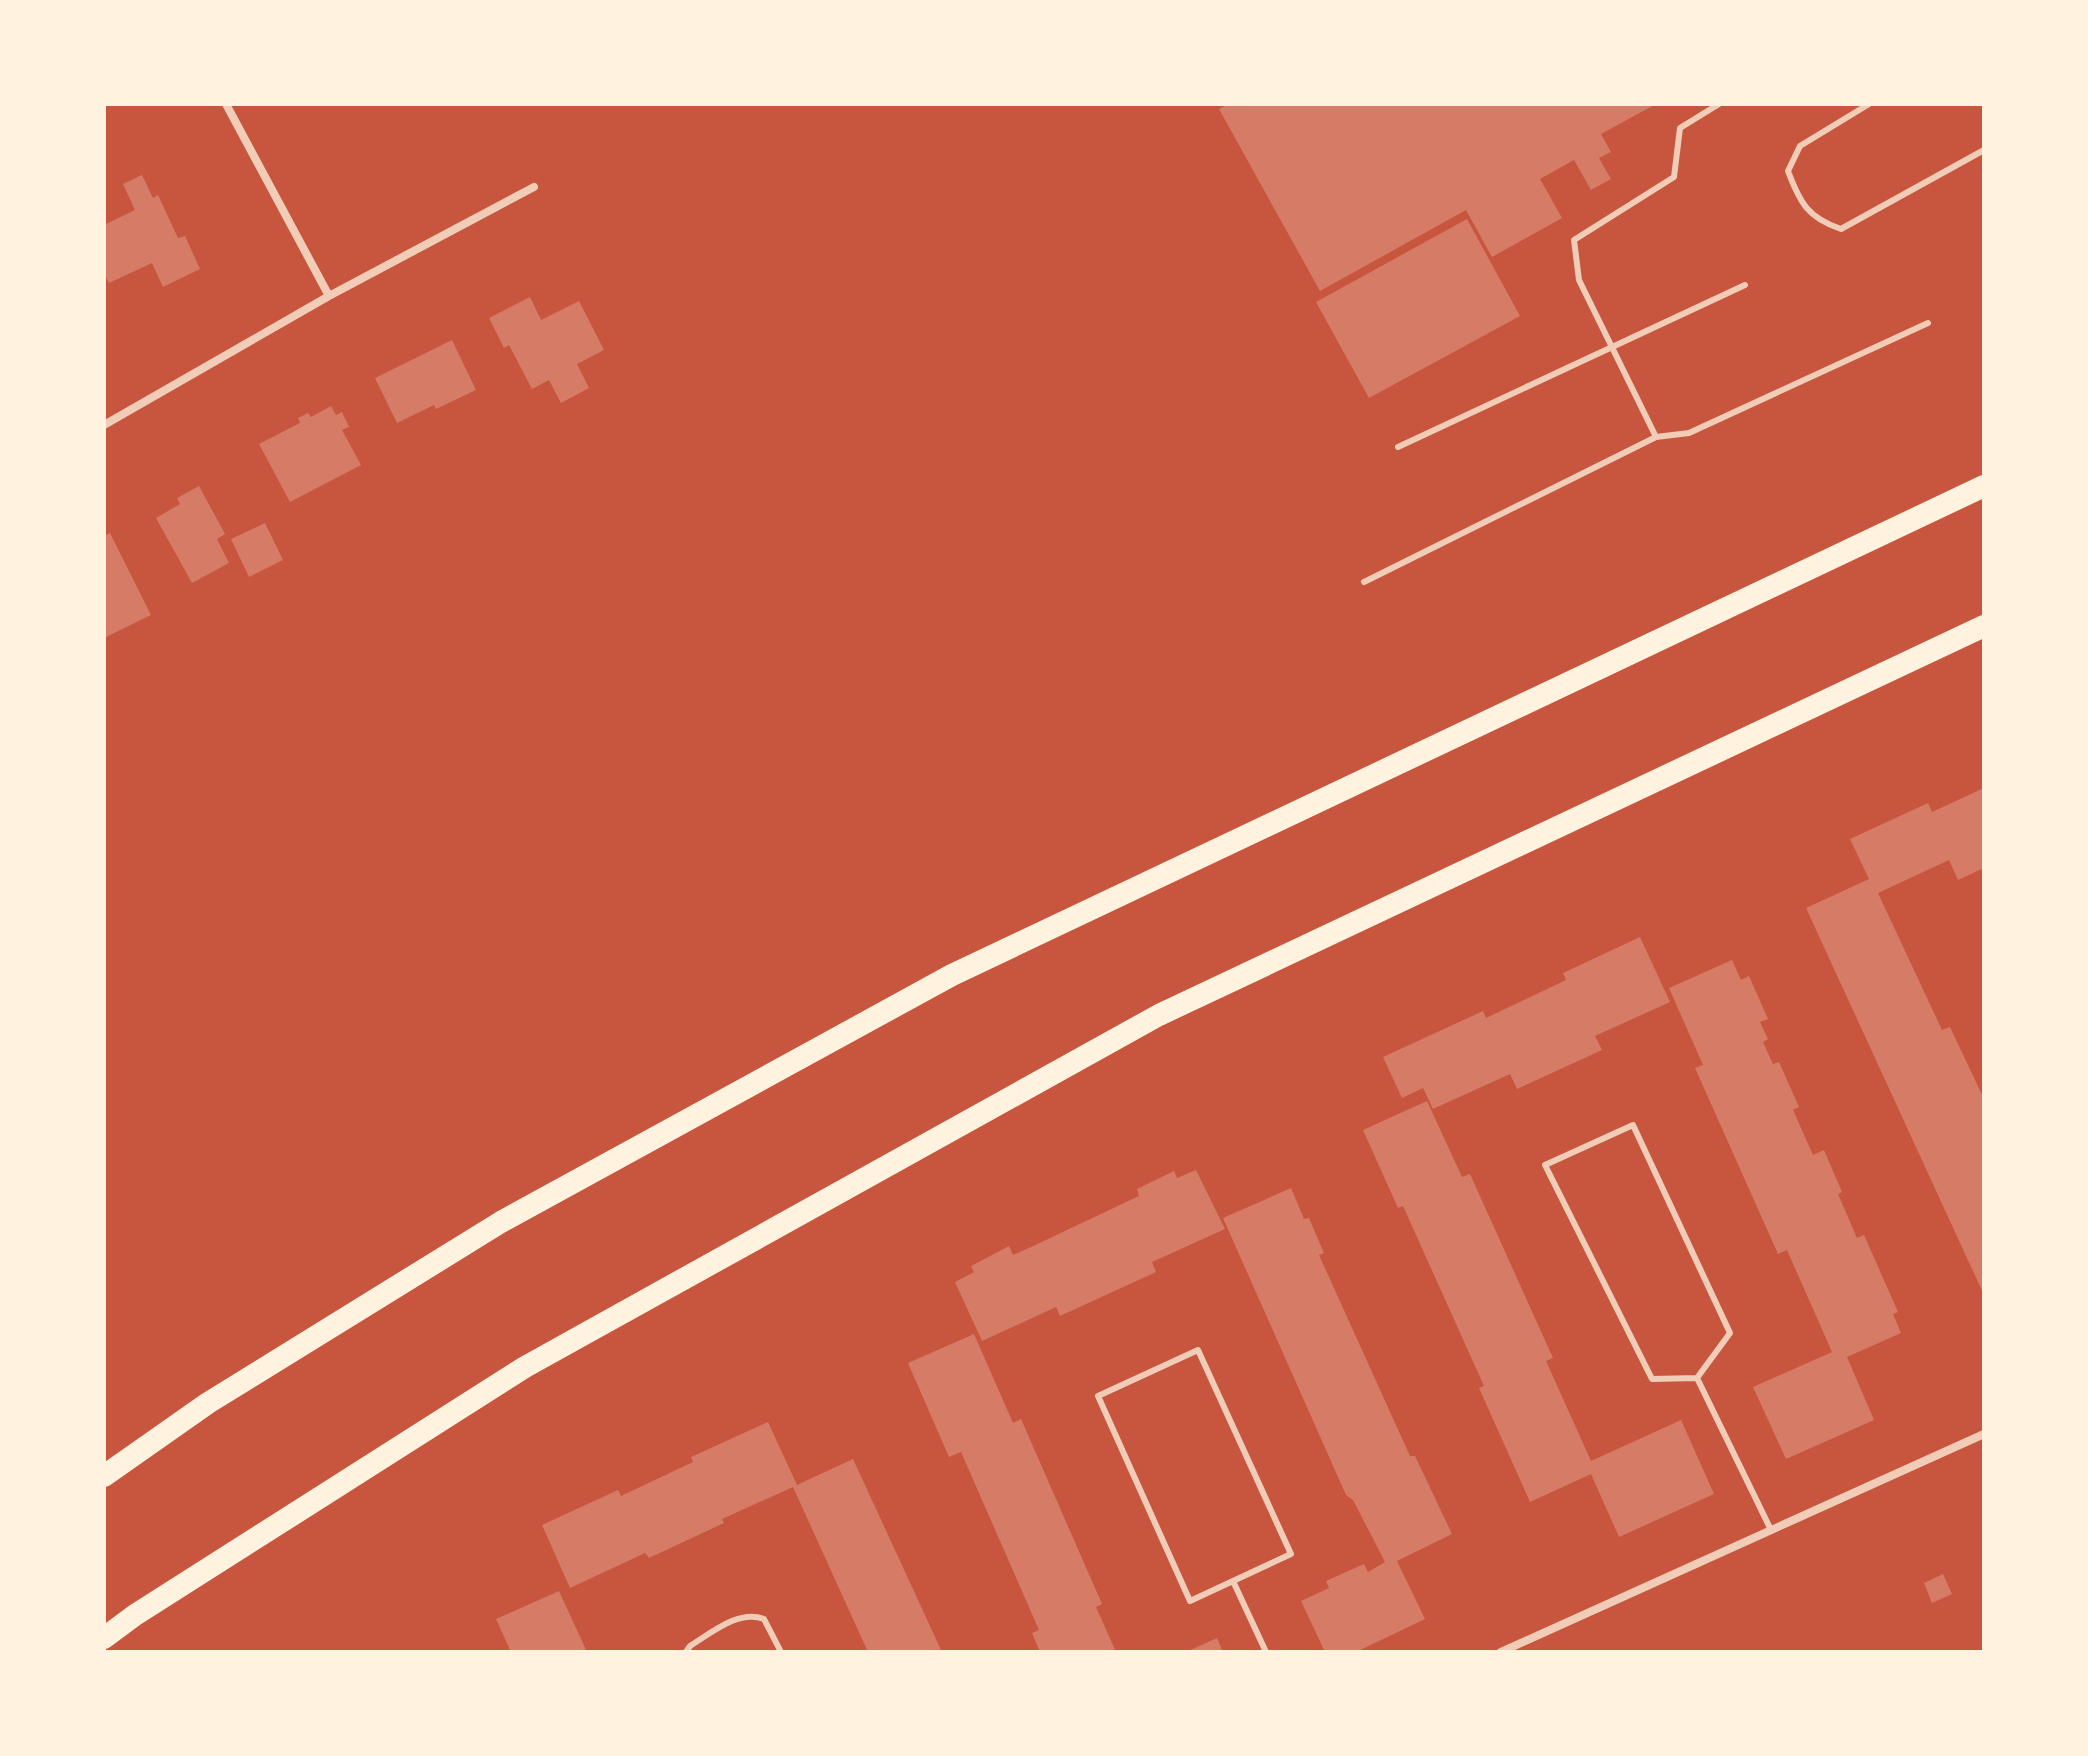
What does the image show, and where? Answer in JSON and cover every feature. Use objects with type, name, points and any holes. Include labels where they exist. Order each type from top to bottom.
[{"type":"highway","points":[[104,1476],[208,1403],[501,1222],[952,975],[1984,486]]},
{"type":"highway","points":[[104,1638],[135,1615],[525,1367],[1159,1015],[1984,626]]},
{"type":"street","points":[[226,104],[329,296]]},
{"type":"street","points":[[104,425],[329,296],[534,187]]},
{"type":"street","points":[[1501,1652],[1984,1434]]},
{"type":"lane","points":[[1656,437],[1579,280],[1574,240],[1674,177],[1680,128],[1719,104]]},
{"type":"lane","points":[[1869,104],[1800,146],[1788,171],[1797,195],[1818,221],[1841,229],[1984,150]]},
{"type":"lane","points":[[1398,447],[1745,285]]},
{"type":"lane","points":[[1364,582],[1656,437],[1689,433],[1928,323]]},
{"type":"lane","points":[[1633,1125],[1730,1333],[1697,1378],[1652,1379],[1545,1165],[1633,1125]]},
{"type":"lane","points":[[1198,1350],[1291,1554],[1233,1581],[1190,1601],[1098,1396],[1198,1350]]},
{"type":"lane","points":[[1697,1378],[1771,1530]]},
{"type":"lane","points":[[1233,1581],[1266,1652]]},
{"type":"lane","points":[[686,1652],[690,1646],[731,1622],[754,1615],[764,1619],[781,1652]]},
{"type":"building","points":[[1229,104],[1656,104],[1601,134],[1611,152],[1599,158],[1611,179],[1591,190],[1574,160],[1540,179],[1562,218],[1492,257],[1466,210],[1320,291],[1219,109]]},
{"type":"building","points":[[142,175],[153,198],[158,195],[178,238],[185,236],[200,269],[163,287],[152,263],[109,283],[104,272],[104,225],[135,210],[123,184]]},
{"type":"building","points":[[1467,219],[1520,316],[1369,398],[1316,302]]},
{"type":"building","points":[[530,297],[541,320],[579,301],[604,350],[577,364],[589,388],[561,403],[549,380],[532,389],[509,345],[504,348],[489,318]]},
{"type":"building","points":[[452,340],[476,390],[397,423],[375,378]]},
{"type":"building","points":[[331,406],[336,415],[342,412],[349,427],[342,430],[361,465],[290,502],[259,444],[300,423],[298,418],[308,413],[311,417]]},
{"type":"building","points":[[199,486],[225,534],[217,539],[229,563],[192,583],[156,518],[180,504],[177,498]]},
{"type":"building","points":[[265,523],[283,560],[249,577],[231,539]]},
{"type":"building","points":[[110,533],[151,615],[104,638],[104,536]]},
{"type":"building","points":[[1984,788],[1984,868],[1958,880],[1949,860],[1878,893],[1942,1030],[1950,1027],[1984,1099],[1984,1295],[1806,908],[1869,879],[1850,839],[1928,803],[1932,812]]},
{"type":"building","points":[[1640,937],[1670,1002],[1595,1036],[1602,1050],[1517,1089],[1510,1074],[1433,1109],[1423,1088],[1402,1098],[1383,1057],[1483,1011],[1486,1018],[1566,980],[1563,973]]},
{"type":"building","points":[[1732,960],[1741,980],[1749,976],[1768,1019],[1760,1022],[1768,1039],[1763,1042],[1773,1064],[1779,1062],[1799,1107],[1793,1110],[1813,1155],[1824,1150],[1857,1238],[1864,1235],[1898,1312],[1893,1314],[1901,1333],[1847,1357],[1874,1420],[1786,1459],[1753,1387],[1832,1352],[1787,1250],[1778,1254],[1695,1068],[1703,1065],[1669,988]]},
{"type":"building","points":[[1427,1101],[1462,1177],[1470,1174],[1553,1358],[1546,1361],[1591,1461],[1681,1420],[1714,1494],[1619,1537],[1591,1474],[1530,1502],[1479,1388],[1484,1386],[1403,1206],[1398,1208],[1363,1130]]},
{"type":"building","points":[[1196,1170],[1225,1229],[1152,1262],[1156,1272],[1060,1316],[1056,1307],[982,1341],[955,1282],[974,1272],[971,1266],[1009,1246],[1013,1255],[1031,1247],[1139,1196],[1137,1189],[1174,1171],[1177,1178]]},
{"type":"building","points":[[1291,1188],[1304,1219],[1309,1218],[1324,1253],[1319,1255],[1410,1456],[1415,1456],[1452,1534],[1397,1561],[1425,1619],[1356,1652],[1325,1652],[1301,1601],[1329,1588],[1326,1581],[1364,1564],[1368,1572],[1385,1562],[1353,1500],[1346,1495],[1223,1218]]},
{"type":"building","points":[[974,1334],[1013,1423],[1021,1419],[1102,1604],[1096,1607],[1116,1652],[1040,1652],[1032,1633],[1039,1630],[961,1452],[949,1457],[908,1363]]},
{"type":"building","points":[[768,1422],[797,1485],[853,1459],[942,1652],[868,1652],[793,1487],[722,1519],[724,1523],[649,1558],[645,1553],[570,1588],[542,1525],[618,1490],[621,1496],[693,1462],[691,1457]]},
{"type":"building","points":[[1943,1574],[1952,1594],[1932,1603],[1924,1583]]},
{"type":"building","points":[[559,1591],[587,1652],[511,1652],[496,1619]]},
{"type":"building","points":[[1217,1638],[1223,1652],[1186,1652]]}]
